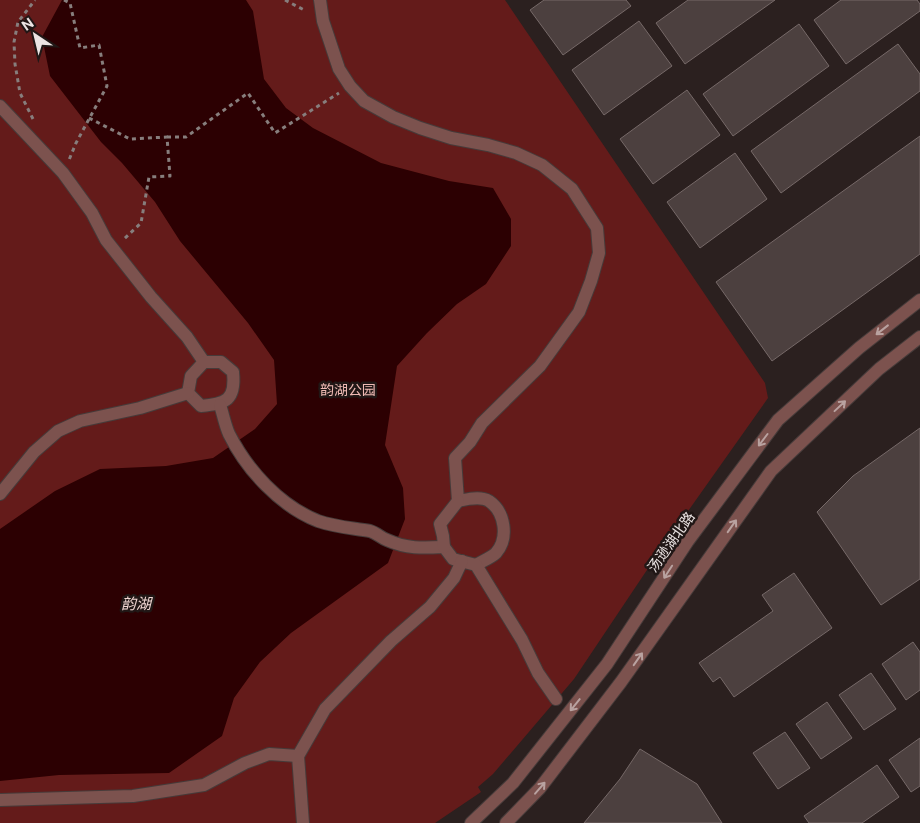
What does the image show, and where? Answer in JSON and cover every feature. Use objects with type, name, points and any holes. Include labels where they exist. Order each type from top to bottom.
[{"type":"street","points":[[320,0],[323,21],[339,70],[364,101],[393,117],[420,128],[452,138],[516,153],[542,165],[572,189],[597,228],[599,253],[579,312],[540,366],[482,423],[470,442],[455,458],[458,501]]},
{"type":"street","points":[[0,106],[63,173],[92,213],[106,240],[151,297],[187,336],[204,362]]},
{"type":"street","name":"汤逊湖北路","points":[[471,823],[513,783],[607,664],[688,541],[778,420],[859,348],[920,300]]},
{"type":"street","points":[[506,823],[540,788],[621,682],[771,471],[879,369],[920,337]]},
{"type":"street","points":[[204,362],[222,362],[233,372],[234,384],[231,397],[220,405],[201,406],[188,392],[191,376],[204,362]]},
{"type":"street","points":[[0,494],[34,452],[58,431],[80,421],[140,408],[188,392]]},
{"type":"street","points":[[220,405],[228,433],[241,454],[260,478],[286,504],[318,520],[350,529],[373,532],[386,540],[413,548],[444,547]]},
{"type":"street","points":[[476,565],[496,552],[504,537],[503,523],[498,510],[487,500],[469,498],[458,501],[440,524],[444,547],[453,559],[476,565],[522,640],[538,673],[556,699]]},
{"type":"street","points":[[303,823],[298,756],[325,709],[391,641],[430,607],[454,578],[462,561]]},
{"type":"street","points":[[0,800],[133,796],[204,785],[245,763],[269,754],[298,756]]},
{"type":"path","points":[[35,0],[18,22],[14,42],[15,64],[20,93],[33,117],[38,136],[36,145]]},
{"type":"path","points":[[63,173],[76,143],[107,86],[99,45],[80,48],[70,3],[64,0]]},
{"type":"path","points":[[285,0],[323,21]]},
{"type":"path","points":[[89,118],[130,139],[186,137],[248,93],[275,134],[350,86]]},
{"type":"path","points":[[113,249],[141,223],[149,177],[170,176],[166,137]]},
{"type":"green space","name":"韵湖公园","points":[[0,0],[505,0],[765,383],[768,398],[657,555],[574,679],[493,774],[478,787],[481,792],[435,823],[0,823]]},
{"type":"water","name":"韵湖","points":[[62,0],[246,0],[253,11],[264,79],[286,108],[313,128],[381,163],[449,181],[493,188],[511,219],[511,246],[486,284],[457,304],[397,366],[385,445],[403,488],[405,519],[388,563],[291,633],[260,662],[234,698],[222,736],[169,773],[59,775],[0,781],[0,529],[55,491],[100,469],[166,466],[213,458],[255,429],[277,404],[274,360],[248,323],[180,241],[155,202],[122,163],[101,142],[50,76],[42,37]]},
{"type":"building","points":[[544,0],[626,0],[631,6],[563,55],[530,10]]},
{"type":"building","points":[[688,0],[775,0],[685,64],[656,23]]},
{"type":"building","points":[[841,0],[917,0],[920,4],[920,11],[846,64],[814,20]]},
{"type":"building","points":[[639,21],[672,66],[604,115],[572,70]]},
{"type":"building","points":[[799,24],[829,66],[733,136],[703,94]]},
{"type":"building","points":[[898,44],[920,74],[920,91],[781,193],[751,151]]},
{"type":"building","points":[[687,90],[720,135],[653,184],[620,139]]},
{"type":"building","points":[[920,136],[920,254],[772,361],[716,282]]},
{"type":"building","points":[[735,153],[767,199],[700,248],[667,202]]},
{"type":"building","points":[[920,428],[920,579],[881,605],[817,512],[853,476]]},
{"type":"building","points":[[794,573],[832,628],[734,697],[720,677],[713,682],[699,663],[773,611],[762,595]]},
{"type":"building","points":[[913,642],[920,652],[920,690],[906,700],[882,664]]},
{"type":"building","points":[[871,673],[896,709],[864,730],[839,695]]},
{"type":"building","points":[[827,702],[852,738],[821,759],[796,724]]},
{"type":"building","points":[[785,732],[810,768],[778,789],[753,753]]},
{"type":"building","points":[[920,738],[920,786],[911,792],[889,760]]},
{"type":"building","points":[[640,749],[697,784],[722,823],[584,823],[620,779]]},
{"type":"building","points":[[877,765],[899,797],[862,823],[809,823],[804,816]]}]
